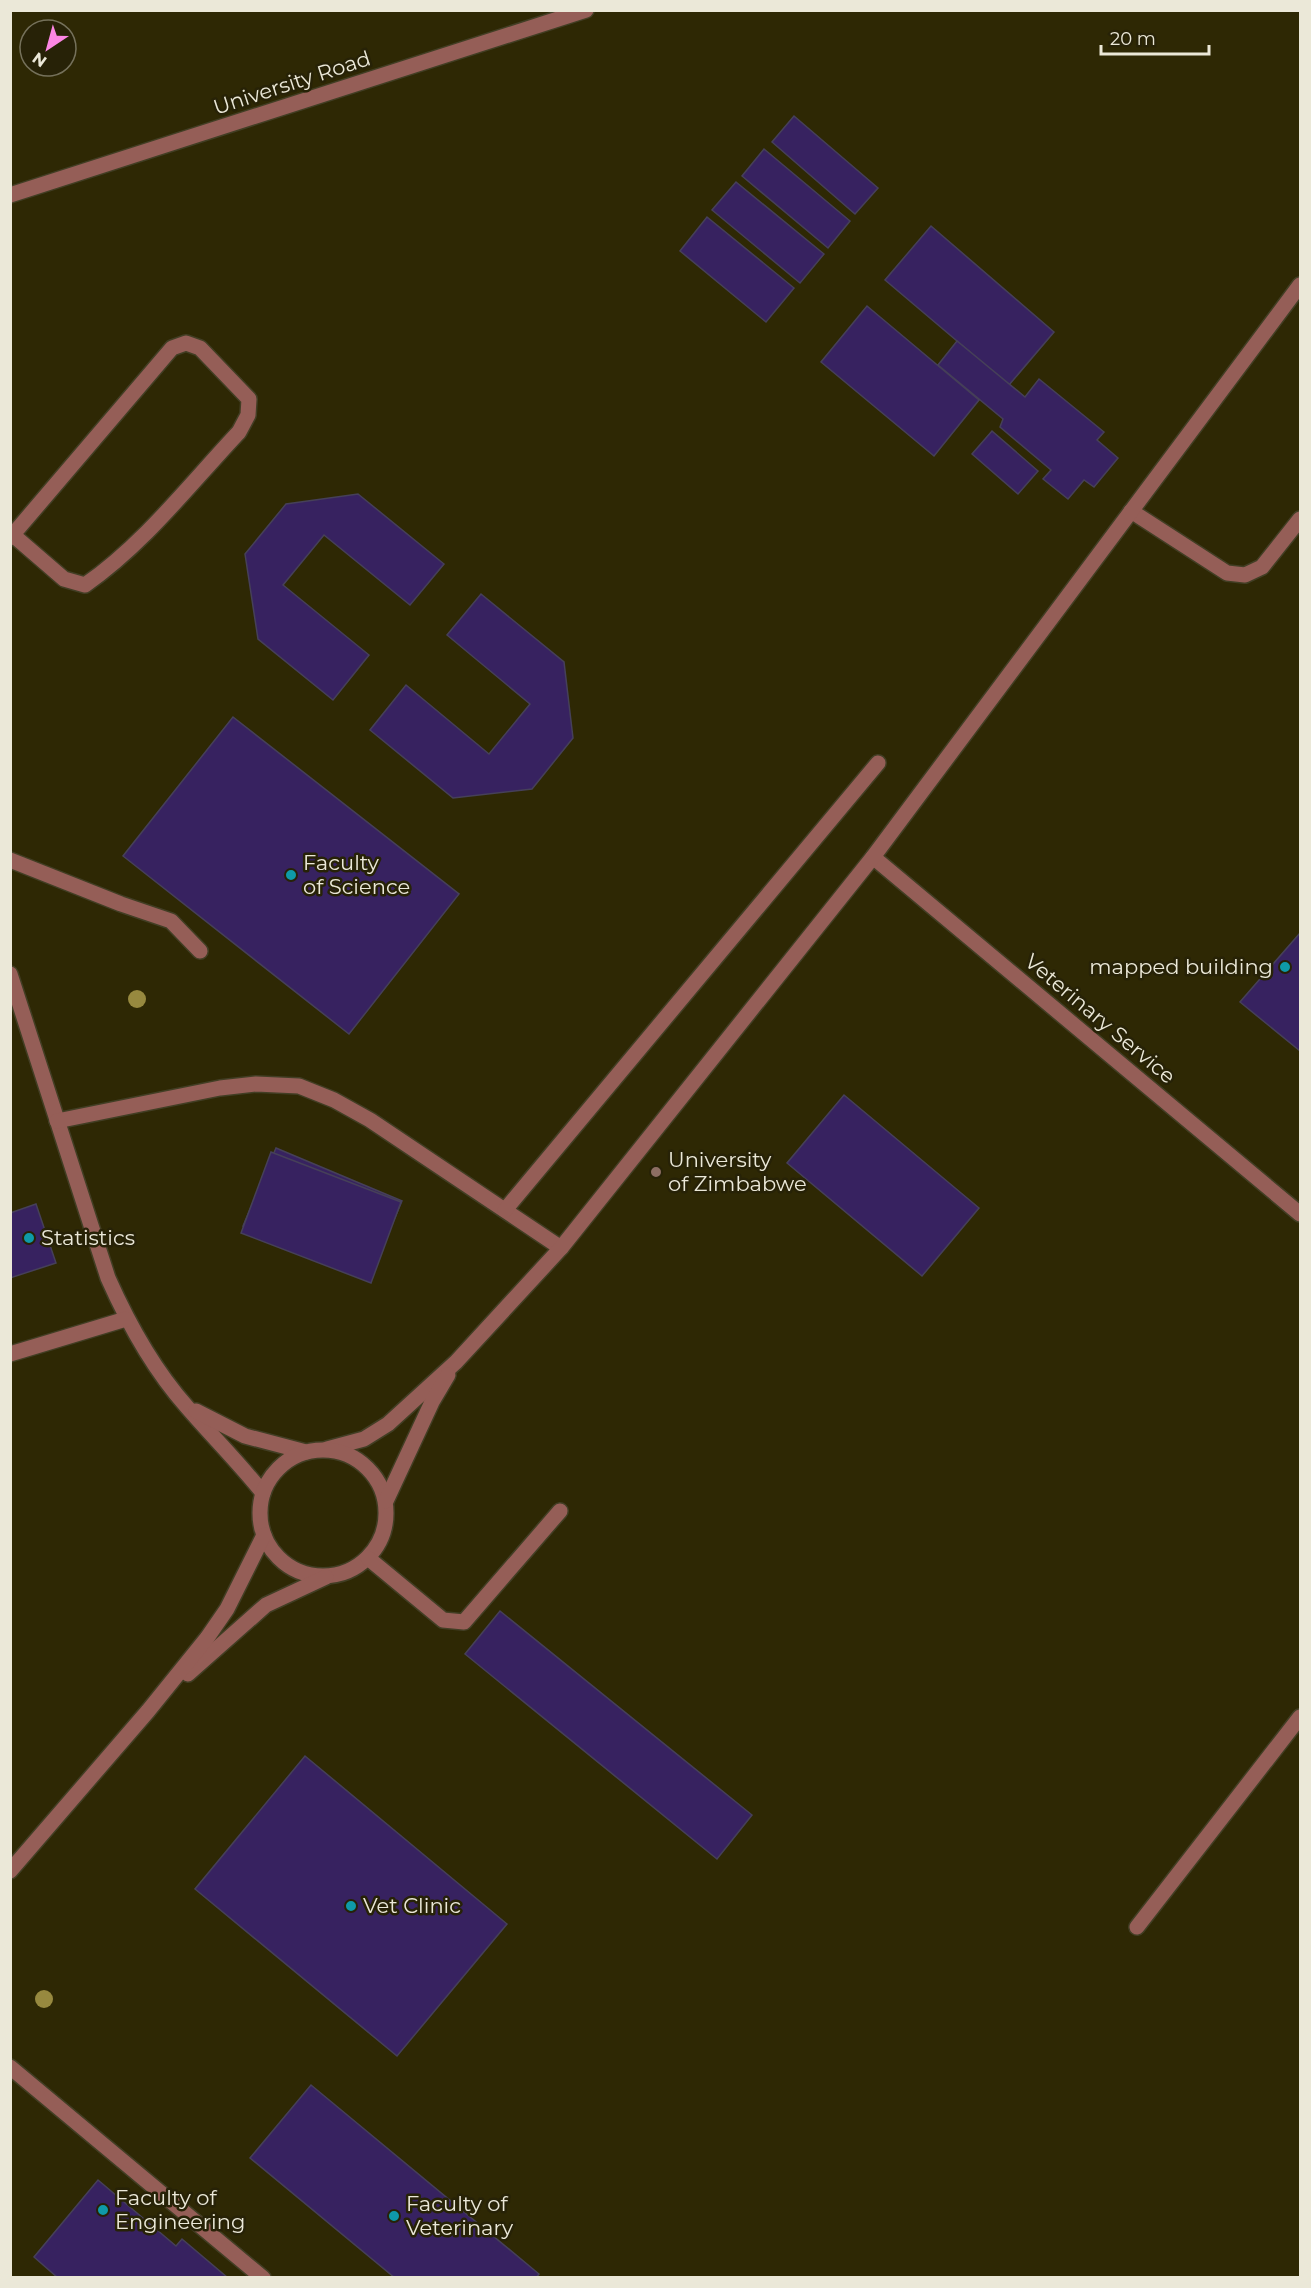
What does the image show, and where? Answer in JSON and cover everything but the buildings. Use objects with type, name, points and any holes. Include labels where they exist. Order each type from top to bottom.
[{"type":"street","name":"University Road","points":[[10,195],[586,10]]},
{"type":"street","points":[[330,1576],[309,1575],[290,1566],[274,1553],[264,1535],[260,1514],[263,1493],[272,1475],[287,1460],[306,1452],[364,1440],[388,1424],[456,1362],[561,1248],[873,857],[1300,285]]},
{"type":"street","points":[[186,343],[200,348],[249,399],[248,415],[239,432],[150,528],[103,573],[86,585],[64,579],[12,536],[172,348],[186,343]]},
{"type":"street","points":[[1131,511],[1227,573],[1245,575],[1262,567],[1300,519]]},
{"type":"street","points":[[505,1210],[878,763]]},
{"type":"street","name":"Veterinary Service","points":[[873,857],[1300,1214]]},
{"type":"street","points":[[10,860],[171,921],[200,951]]},
{"type":"street","points":[[10,974],[108,1278],[126,1319],[186,1406],[263,1493]]},
{"type":"street","points":[[57,1121],[220,1088],[256,1084],[299,1086],[334,1100],[370,1120],[561,1248]]},
{"type":"street","points":[[10,1354],[126,1319]]},
{"type":"street","points":[[386,1501],[432,1402],[456,1362]]},
{"type":"street","points":[[186,1406],[245,1436],[306,1452]]},
{"type":"street","points":[[148,1711],[237,1628],[266,1605],[330,1576],[350,1570],[368,1558],[380,1542],[386,1522],[386,1501],[378,1481],[365,1465],[347,1454],[327,1449]]},
{"type":"street","points":[[368,1558],[443,1620],[464,1622],[561,1511]]},
{"type":"street","points":[[10,1871],[148,1711],[227,1609],[264,1535]]},
{"type":"street","points":[[1137,1927],[1300,1717]]},
{"type":"street","points":[[10,2067],[262,2277]]},
{"type":"shaded area","name":"University of Zimbabwe","points":[[11,11],[1300,11],[1300,2277],[11,2277]]},
{"type":"place","name":"Faculty of Science","points":[[291,875]]},
{"type":"place","name":"mapped building","points":[[1285,967]]},
{"type":"place","name":"University of Zimbabwe","points":[[656,1172]]},
{"type":"place","name":"Statistics","points":[[29,1238]]},
{"type":"place","name":"Vet Clinic","points":[[351,1906]]},
{"type":"place","name":"Faculty of Engineering","points":[[103,2210]]},
{"type":"place","name":"Faculty of Veterinary","points":[[394,2216]]}]
